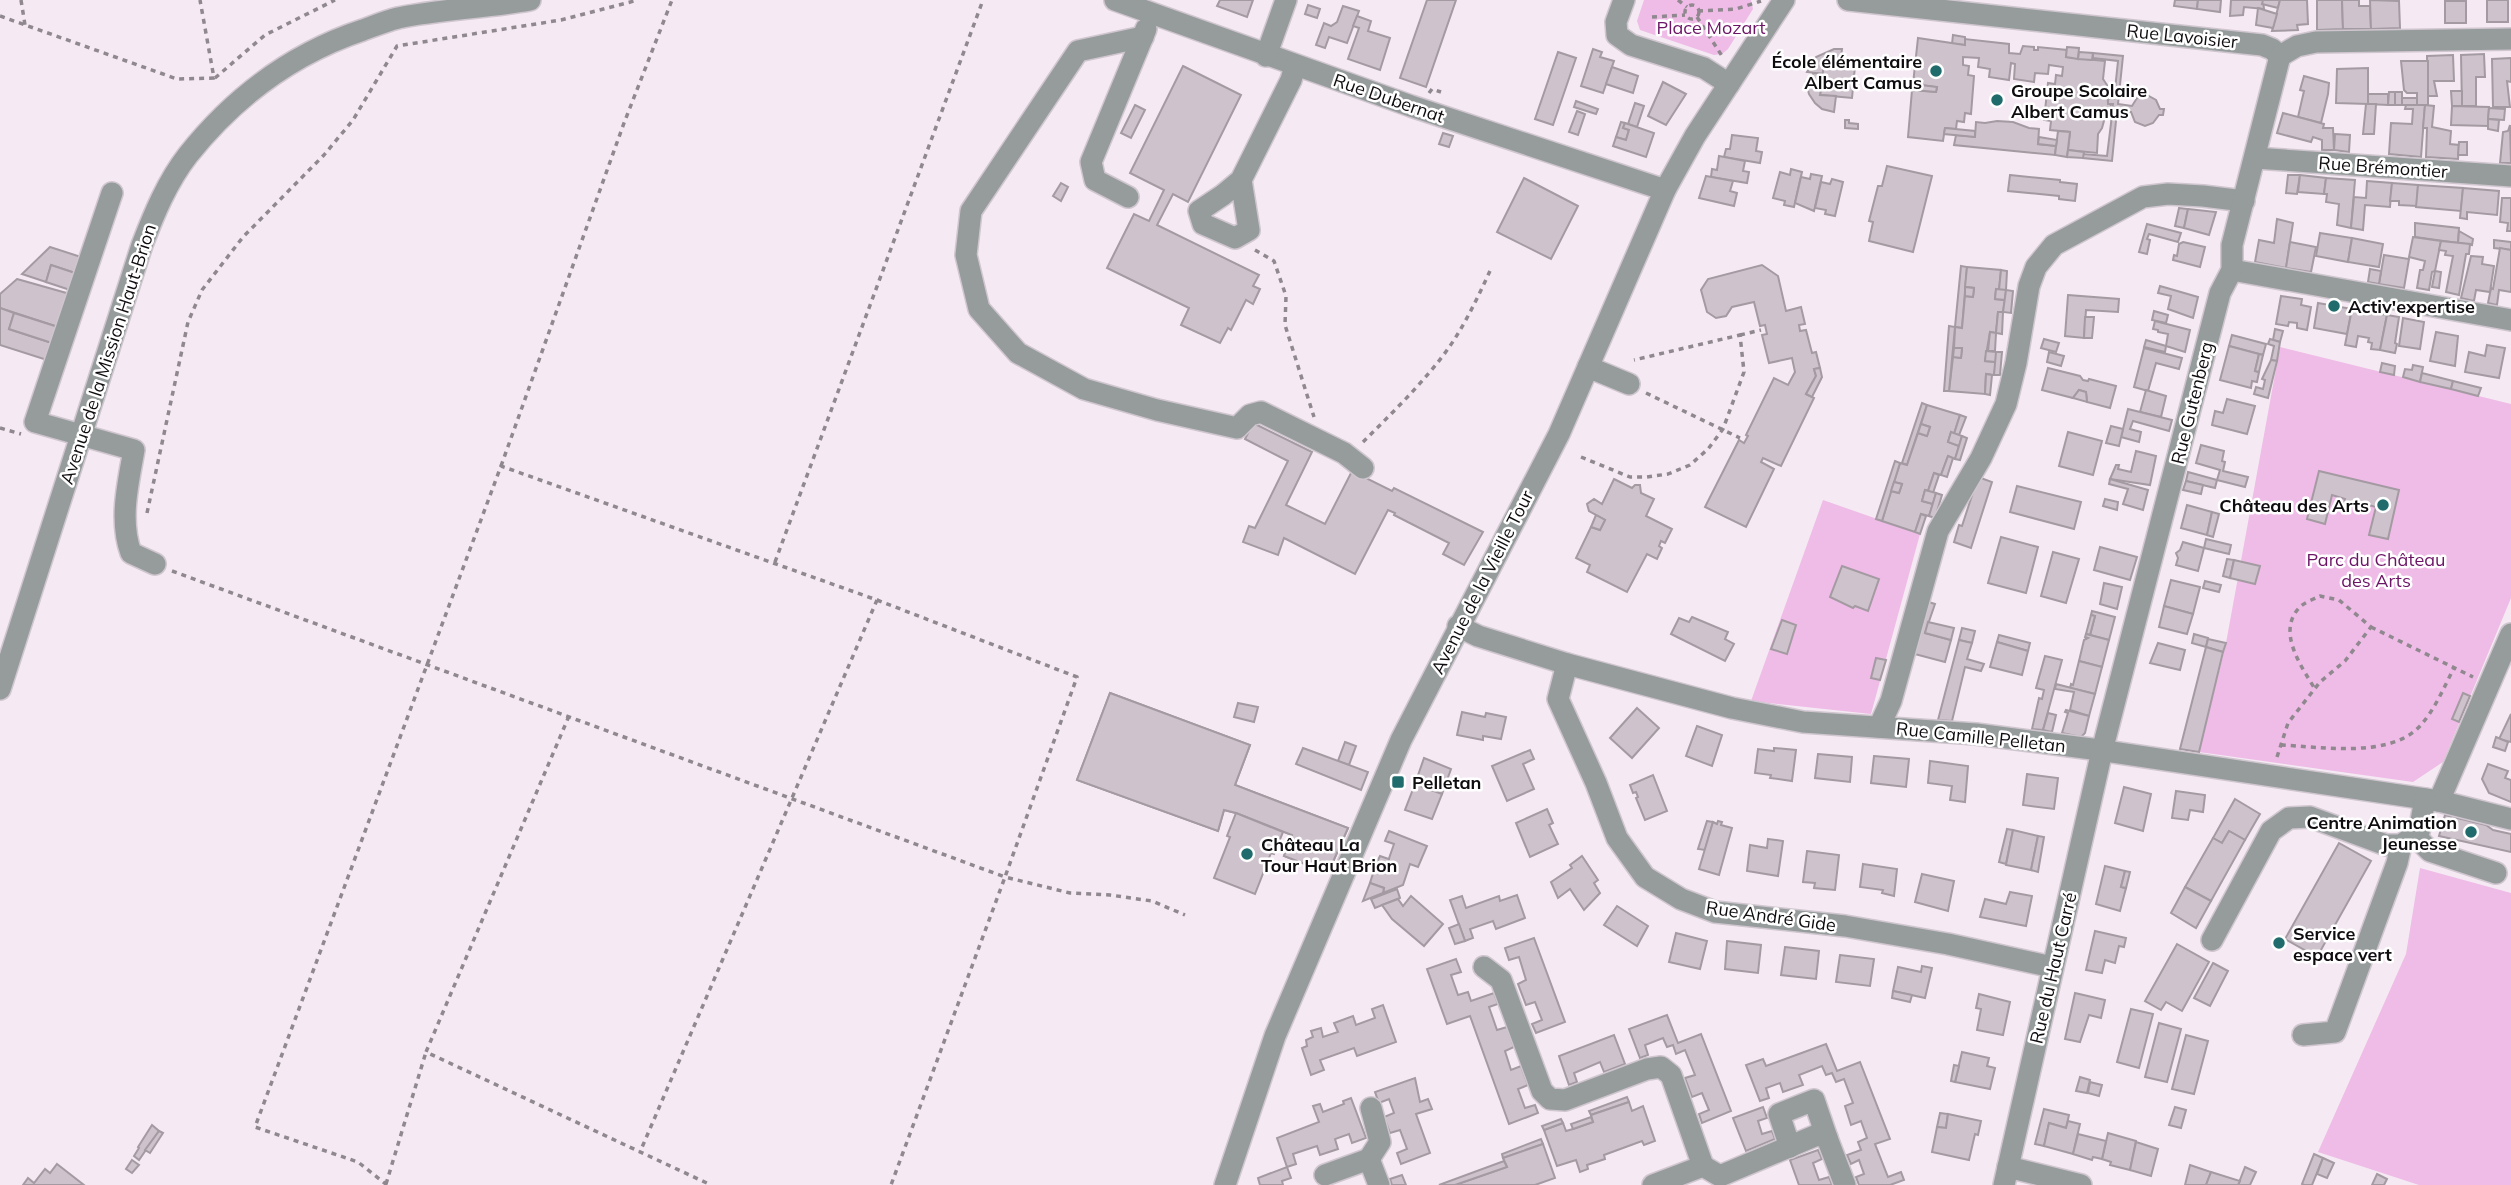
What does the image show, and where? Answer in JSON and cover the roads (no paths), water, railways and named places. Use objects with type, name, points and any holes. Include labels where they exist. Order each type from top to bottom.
[{"type":"street","name":"Avenue de la Mission Haut-Brion","points":[[0,689],[142,245],[157,206],[187,157],[220,119],[261,82],[299,56],[397,18],[530,0]]},
{"type":"street","name":"Rue Dubernat","points":[[1115,0],[1266,56],[1665,190]]},
{"type":"street","points":[[1266,56],[1286,0]]},
{"type":"street","points":[[1624,0],[1616,22],[1616,35],[1631,45],[1704,68],[1729,83]]},
{"type":"street","name":"Avenue de la Vieille Tour","points":[[1225,1185],[1275,1036],[1401,740],[1559,434],[1665,190],[1695,136],[1784,0]]},
{"type":"street","name":"Rue Lavoisier","points":[[1848,0],[2262,45],[2280,56]]},
{"type":"street","points":[[1128,197],[1094,180],[1091,162],[1152,14]]},
{"type":"street","points":[[1143,37],[1078,51],[971,211],[966,255],[979,309],[1018,353],[1084,389],[1157,410],[1237,428],[1250,415],[1261,412],[1344,453],[1358,464]]},
{"type":"street","points":[[2280,56],[2297,46],[2316,42],[2511,39]]},
{"type":"street","name":"Rue Gutenberg","points":[[2102,751],[2220,293],[2232,270],[2232,245],[2280,56]]},
{"type":"street","points":[[1241,180],[1250,230],[1235,238],[1203,224],[1199,211],[1241,180],[1295,66]]},
{"type":"street","name":"Rue Brémontier","points":[[2255,158],[2511,176]]},
{"type":"street","points":[[112,193],[35,422],[134,450],[125,502],[125,537],[131,553],[155,564]]},
{"type":"street","points":[[1879,727],[1891,701],[1938,531],[1981,458],[2006,404],[2029,286],[2036,268],[2054,245],[2143,197],[2168,194],[2203,195],[2244,201]]},
{"type":"street","points":[[2232,270],[2511,320]]},
{"type":"street","points":[[1588,367],[1629,384]]},
{"type":"street","name":"Rue Camille Pelletan","points":[[1458,626],[1478,636],[1567,664],[1732,708],[1803,722],[1976,734],[2102,751],[2432,800],[2511,819]]},
{"type":"street","points":[[2212,940],[2271,831],[2289,818],[2309,817],[2386,845],[2408,840],[2419,832],[2511,634]]},
{"type":"street","name":"Rue André Gide","points":[[1567,664],[1558,699],[1596,783],[1617,838],[1645,877],[1681,899],[1715,912],[1845,926],[1948,944],[2052,967]]},
{"type":"street","name":"Rue du Haut Carré","points":[[2006,1176],[2102,751]]},
{"type":"street","points":[[2408,840],[2430,851],[2496,873]]},
{"type":"street","points":[[2303,1035],[2336,1032],[2397,863],[2408,840]]},
{"type":"street","points":[[1484,967],[1501,980],[1542,1091],[1550,1100],[1565,1100],[1647,1069],[1661,1067],[1671,1074],[1703,1166],[1720,1176],[1817,1135],[1827,1138]]},
{"type":"street","points":[[1790,1147],[1779,1114],[1814,1100],[1845,1185]]},
{"type":"street","points":[[1325,1175],[1369,1159],[1380,1142],[1371,1108]]},
{"type":"street","points":[[1369,1159],[1379,1185]]},
{"type":"street","points":[[1653,1185],[1703,1166]]},
{"type":"street","points":[[2006,1176],[2081,1185]]},
{"type":"place","name":"École élémentaire Albert Camus","points":[[1936,71]]},
{"type":"place","name":"Groupe Scolaire Albert Camus","points":[[1997,100]]},
{"type":"place","name":"Activ'expertise","points":[[2334,306]]},
{"type":"place","name":"Château des Arts","points":[[2383,505]]},
{"type":"place","name":"Pelletan","points":[[1398,782]]},
{"type":"place","name":"Centre Animation Jeunesse","points":[[2471,832]]},
{"type":"place","name":"Château La Tour Haut Brion","points":[[1247,854]]},
{"type":"place","name":"Service espace vert","points":[[2279,943]]},
{"type":"park label","name":"Place Mozart","points":[[1711,27]]},
{"type":"park label","name":"Parc du Château des Arts","points":[[2376,569]]}]
